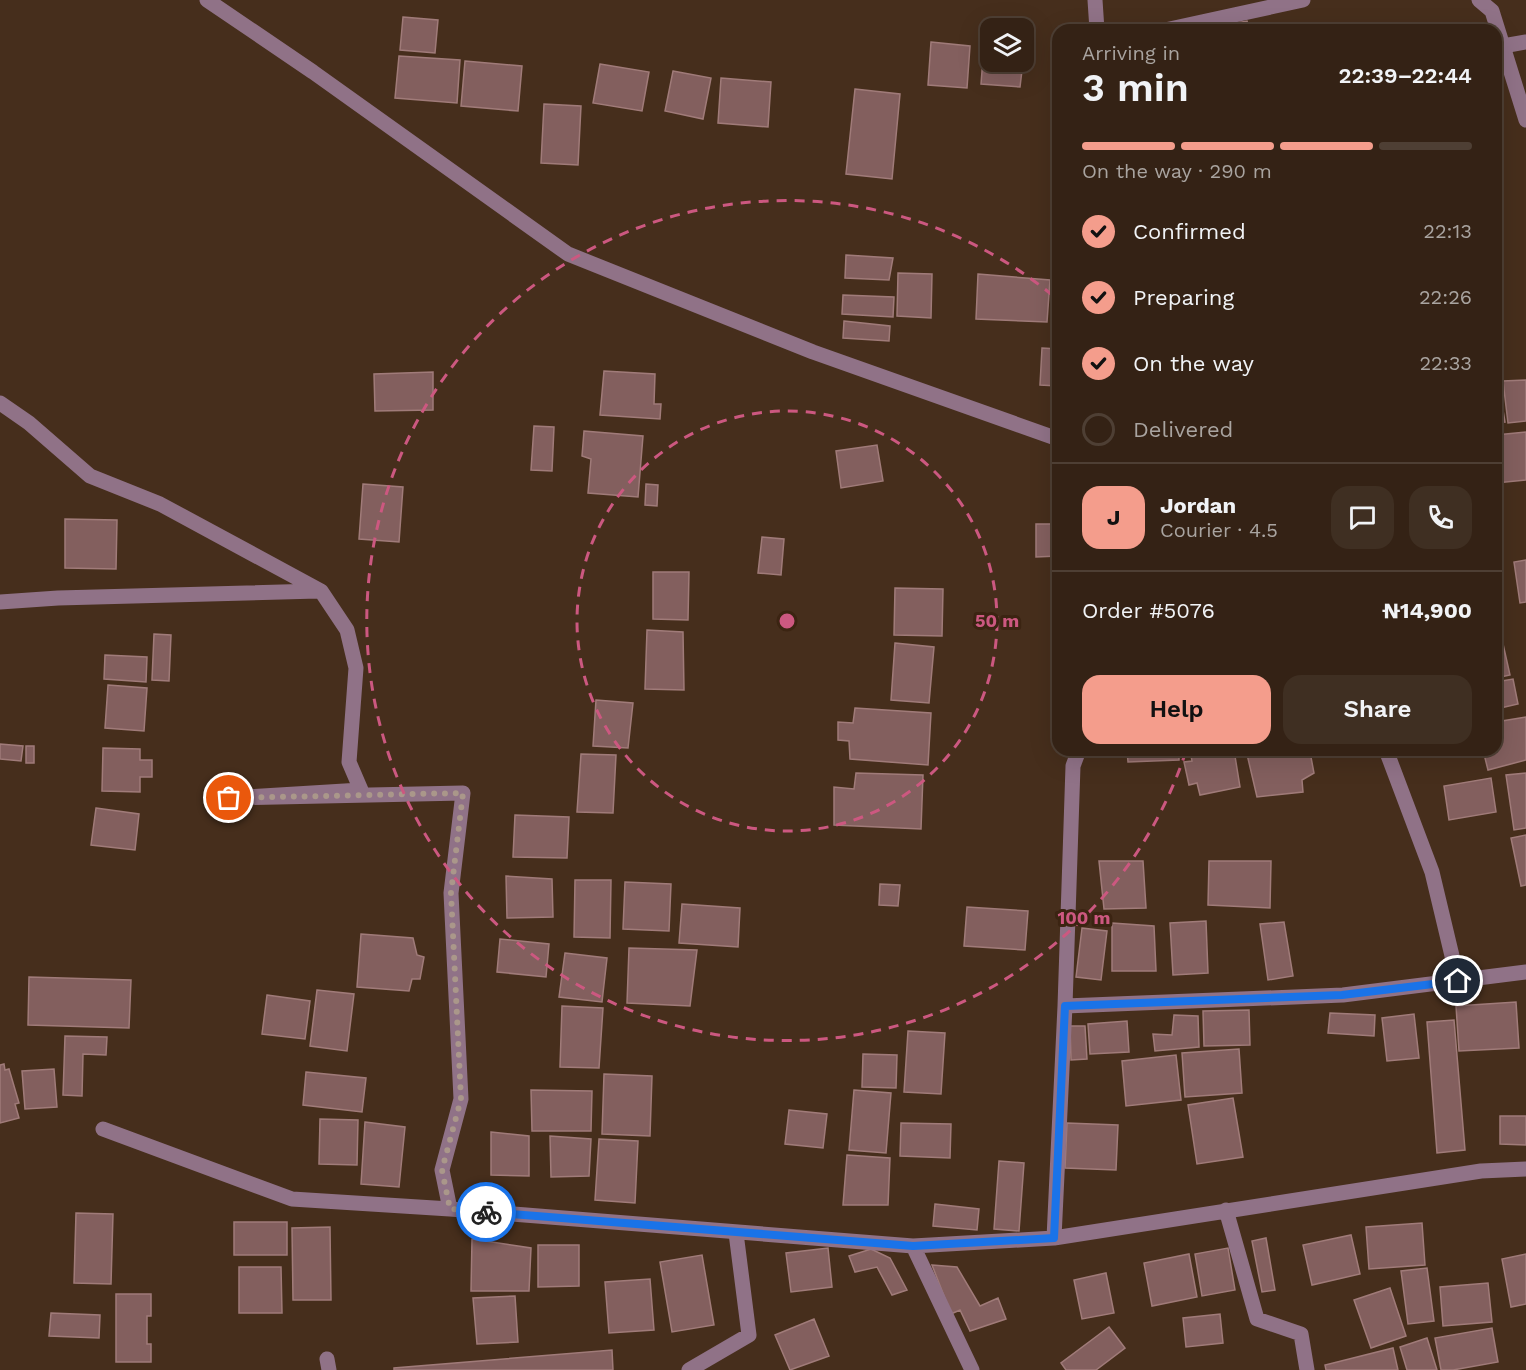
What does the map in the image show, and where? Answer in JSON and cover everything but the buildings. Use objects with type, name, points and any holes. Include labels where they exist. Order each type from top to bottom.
[{"type":"street","points":[[207,0],[313,72],[568,254],[813,352],[1052,437]]},
{"type":"street","points":[[1095,0],[1097,24]]},
{"type":"street","points":[[1193,24],[1303,0]]},
{"type":"street","points":[[1479,0],[1492,11],[1496,24]]},
{"type":"street","points":[[1503,46],[1526,42]]},
{"type":"street","points":[[1502,43],[1526,120]]},
{"type":"street","points":[[0,403],[29,423],[90,476],[160,504],[321,591],[347,630],[356,668],[349,762],[361,790],[229,798],[463,793],[451,893],[461,1099],[442,1170],[450,1209]]},
{"type":"street","points":[[0,602],[321,591]]},
{"type":"street","points":[[1054,1238],[1073,766],[1077,756]]},
{"type":"street","points":[[1388,756],[1432,872],[1458,981]]},
{"type":"street","points":[[1065,1006],[1342,995],[1526,972]]},
{"type":"street","points":[[103,1129],[292,1199],[450,1209],[913,1246],[1054,1238],[1481,1171],[1526,1169]]},
{"type":"street","points":[[1226,1210],[1257,1318],[1301,1334],[1307,1370]]},
{"type":"street","points":[[689,1370],[749,1335],[736,1233]]},
{"type":"street","points":[[913,1246],[972,1370]]},
{"type":"way so far","points":[[229,798],[463,793],[451,893],[461,1099],[442,1170],[450,1209],[486,1212]]},
{"type":"route","points":[[486,1212],[913,1246],[1054,1238],[1065,1006],[1342,995],[1458,981]]}]
